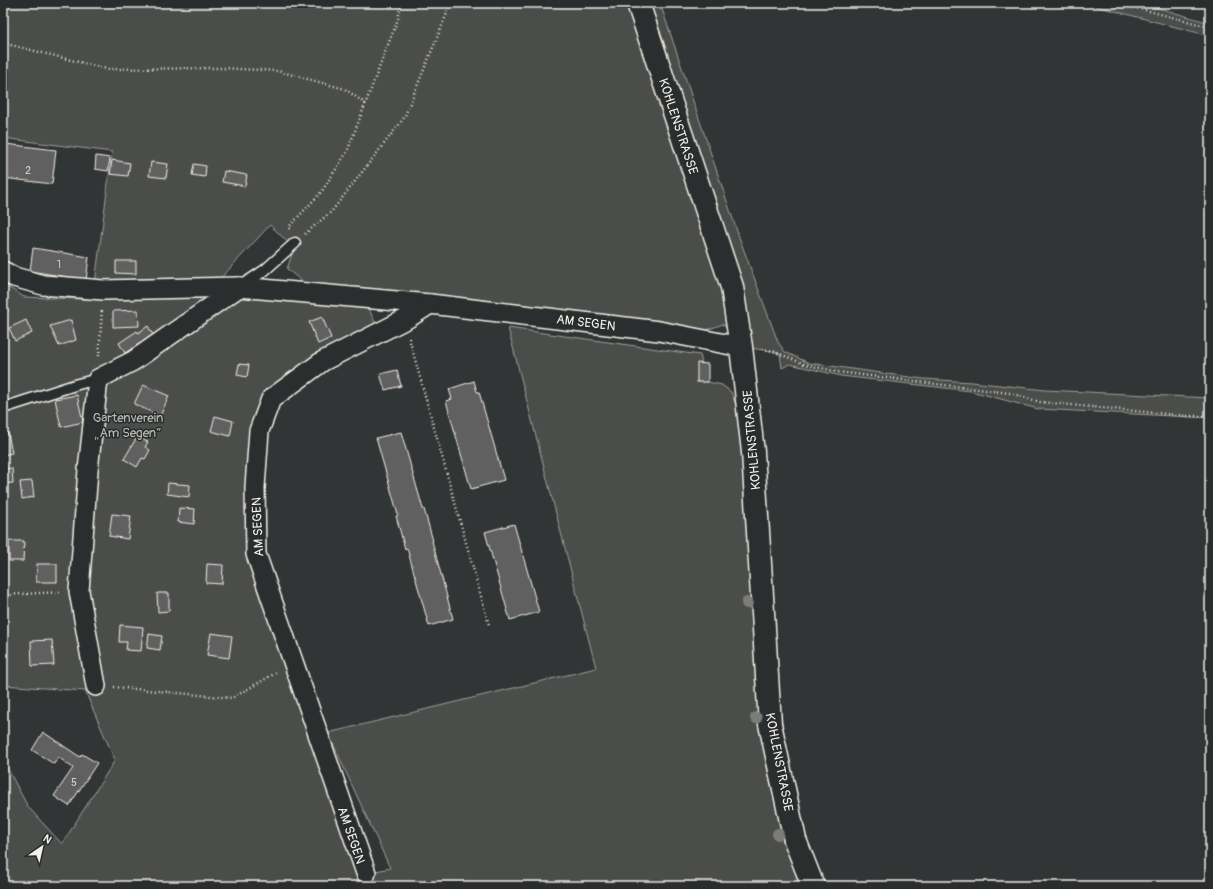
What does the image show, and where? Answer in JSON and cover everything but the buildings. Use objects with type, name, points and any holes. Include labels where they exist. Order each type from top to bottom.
[{"type":"street","name":"KOHLENSTRASSE","points":[[638,3],[732,287],[741,347],[753,452],[770,724],[795,840],[813,886]]},
{"type":"street","name":"AM SEGEN","points":[[3,271],[14,277],[43,285],[103,290],[239,287],[430,304],[659,331],[741,347]]},
{"type":"street","points":[[96,686],[79,591],[88,470],[98,379],[134,361],[239,287]]},
{"type":"street","name":"AM SEGEN","points":[[366,874],[256,554],[255,487],[259,431],[271,399],[323,361],[408,318],[430,304]]},
{"type":"lane","points":[[239,287],[265,270],[295,243]]},
{"type":"lane","points":[[3,408],[98,379]]},
{"type":"path","points":[[401,3],[398,19],[347,152],[322,190],[289,227],[295,243],[332,211],[404,118],[450,3]]},
{"type":"path","points":[[1118,3],[1210,27]]},
{"type":"path","points":[[3,43],[107,69],[222,68],[278,72],[345,89],[366,104]]},
{"type":"path","points":[[98,379],[103,290]]},
{"type":"path","points":[[408,318],[409,339],[489,625]]},
{"type":"path","points":[[741,347],[773,351],[804,364],[838,372],[1010,393],[1040,402],[1187,416],[1210,416]]},
{"type":"path","points":[[3,595],[79,591]]},
{"type":"path","points":[[96,686],[232,698],[294,663]]},
{"type":"green space","points":[[3,3],[660,3],[739,237],[778,342],[785,352],[809,363],[924,379],[972,382],[1045,390],[1210,398],[1210,418],[1038,409],[971,391],[841,376],[790,364],[782,368],[780,354],[773,351],[741,347],[723,324],[704,331],[304,283],[287,269],[294,248],[270,225],[220,279],[95,283],[112,152],[3,138]]},
{"type":"green space","points":[[1084,3],[1141,3],[1210,23],[1210,36]]},
{"type":"green space","name":"Gartenverein „Am Segen“","points":[[3,284],[24,297],[109,300],[197,296],[213,315],[248,294],[369,309],[377,327],[273,390],[250,556],[358,875],[390,868],[328,733],[596,668],[508,328],[700,355],[702,363],[698,364],[697,382],[708,382],[722,385],[731,392],[738,410],[745,493],[756,674],[768,773],[789,852],[803,886],[3,886],[3,760],[28,807],[62,844],[115,760],[85,691],[3,685]]}]
